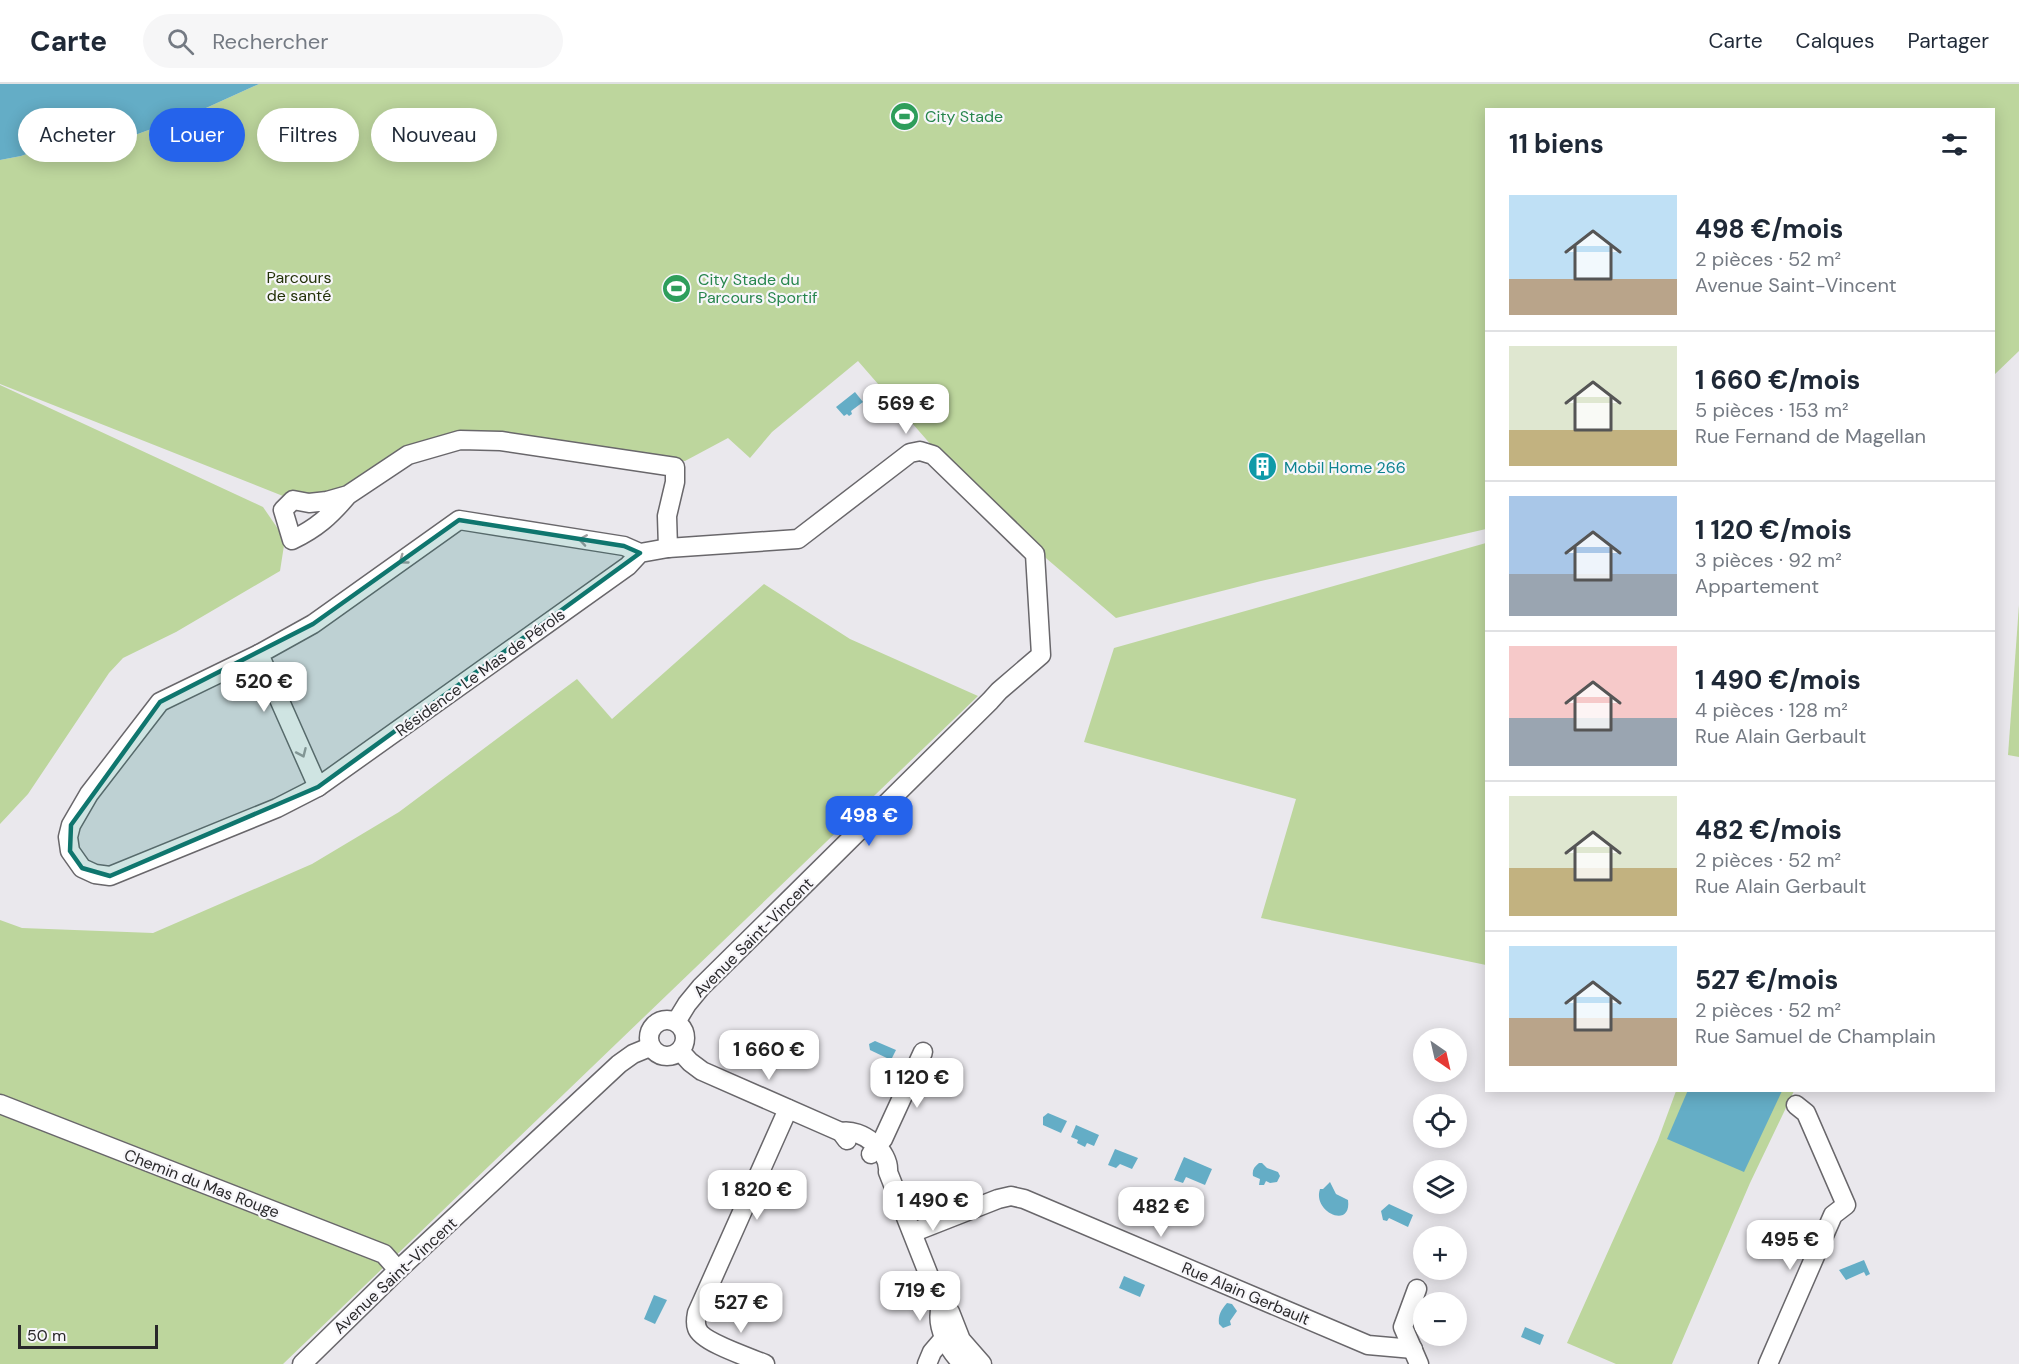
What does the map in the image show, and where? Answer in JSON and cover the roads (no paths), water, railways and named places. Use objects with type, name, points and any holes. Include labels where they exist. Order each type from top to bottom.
[{"type":"street","points":[[348,495],[408,455],[460,440],[501,441],[675,467],[675,482],[667,516],[668,548]]},
{"type":"street","name":"Résidence Le Mas de Pérols","points":[[640,553],[628,566],[318,787],[277,808],[110,876],[95,874],[82,868],[70,850],[68,837],[71,825],[89,794],[160,702],[259,654],[313,624],[459,520],[624,546],[640,553],[668,548],[798,539],[910,453],[920,452],[933,455],[1035,554],[1041,655]]},
{"type":"street","points":[[259,654],[318,787]]},
{"type":"street","name":"Avenue Saint-Vincent","points":[[676,1022],[701,987],[999,691],[1041,655]]},
{"type":"street","points":[[664,1020],[676,1022],[685,1036],[680,1051],[670,1056],[658,1055],[650,1047],[648,1035],[654,1025],[664,1020]]},
{"type":"street","name":"Avenue Saint-Vincent","points":[[302,1364],[398,1270],[619,1064],[633,1054],[650,1047]]},
{"type":"street","points":[[680,1051],[702,1071],[841,1132],[850,1131],[866,1138],[874,1151],[889,1163],[888,1172],[941,1306],[950,1312],[955,1353]]},
{"type":"street","points":[[874,1151],[889,1127],[923,1052]]},
{"type":"street","name":"Chemin du Mas Rouge","points":[[0,1104],[384,1254],[398,1270]]},
{"type":"street","points":[[1768,1364],[1833,1215],[1846,1205],[1806,1113],[1796,1104]]},
{"type":"street","points":[[765,1364],[707,1339],[697,1328],[698,1313],[788,1109]]},
{"type":"street","name":"Rue Alain Gerbault","points":[[914,1233],[998,1199],[1011,1196],[1035,1204],[1368,1345],[1416,1357]]},
{"type":"street","points":[[1416,1357],[1403,1327],[1417,1288]]},
{"type":"street","points":[[927,1364],[932,1352],[955,1353],[982,1364]]},
{"type":"water","points":[[0,84],[259,84],[206,108],[149,108],[149,130],[137,134],[137,108],[18,108],[18,157],[0,160]]},
{"type":"water","points":[[855,392],[863,402],[851,411],[852,414],[844,416],[836,407]]},
{"type":"water","points":[[875,1041],[896,1050],[891,1060],[870,1050],[869,1044]]},
{"type":"water","points":[[1687,1092],[1782,1092],[1744,1172],[1667,1139]]},
{"type":"water","points":[[1048,1113],[1067,1121],[1061,1133],[1043,1125],[1043,1117]]},
{"type":"water","points":[[1076,1125],[1099,1135],[1094,1146],[1087,1143],[1085,1147],[1071,1137]]},
{"type":"water","points":[[1115,1149],[1138,1158],[1132,1169],[1120,1164],[1116,1168],[1108,1165]]},
{"type":"water","points":[[1184,1157],[1212,1169],[1205,1185],[1186,1177],[1183,1183],[1174,1180]]},
{"type":"water","points":[[1259,1163],[1278,1172],[1280,1176],[1277,1182],[1266,1181],[1264,1185],[1259,1185],[1260,1179],[1253,1174]]},
{"type":"water","points":[[1330,1182],[1336,1194],[1348,1200],[1348,1209],[1339,1216],[1326,1210],[1319,1197],[1320,1189]]},
{"type":"water","points":[[1389,1204],[1413,1215],[1408,1227],[1389,1218],[1387,1221],[1383,1220],[1381,1211]]},
{"type":"water","points":[[1864,1260],[1870,1274],[1866,1276],[1864,1272],[1846,1280],[1839,1270]]},
{"type":"water","points":[[1124,1276],[1145,1285],[1140,1297],[1119,1288]]},
{"type":"water","points":[[654,1295],[667,1300],[655,1324],[644,1319]]},
{"type":"water","points":[[1227,1303],[1232,1304],[1237,1311],[1230,1321],[1231,1325],[1223,1328],[1219,1324],[1219,1318]]},
{"type":"water","points":[[1525,1327],[1544,1335],[1540,1345],[1521,1337]]},
{"type":"place","name":"City Stade","points":[[904,116]]},
{"type":"place","name":"City Stade du Parcours Sportif","points":[[677,288]]},
{"type":"place","name":"Mobil Home 266","points":[[1263,467]]},
{"type":"park label","name":"Parcours de santé","points":[[299,286]]}]
